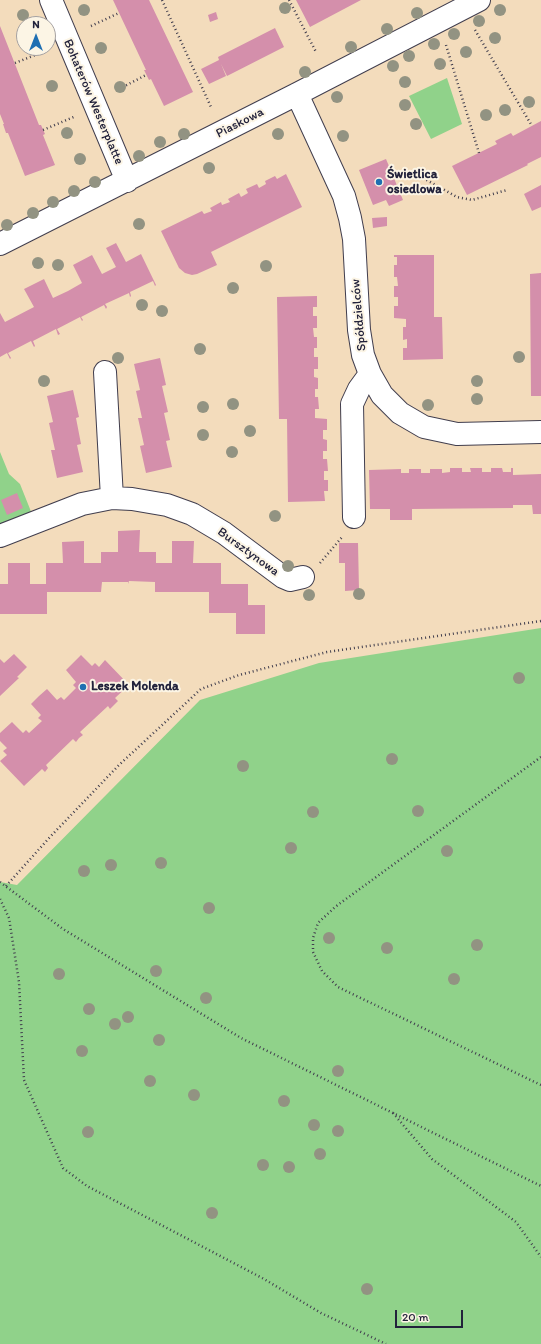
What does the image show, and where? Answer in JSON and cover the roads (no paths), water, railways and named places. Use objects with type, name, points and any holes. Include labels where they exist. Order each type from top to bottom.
[{"type":"street","name":"Bohaterów Westerplatte","points":[[51,0],[126,181]]},
{"type":"street","name":"Piaskowa","points":[[0,244],[297,94],[445,8],[479,0]]},
{"type":"street","name":"Spółdzielców","points":[[297,94],[344,196],[354,239],[359,330],[363,355],[370,374],[382,395],[400,413],[424,427],[457,434],[541,432]]},
{"type":"street","points":[[105,372],[112,498]]},
{"type":"street","points":[[354,517],[352,404],[359,389],[370,374]]},
{"type":"street","name":"Bursztynowa","points":[[0,536],[82,504],[112,498],[132,499],[167,505],[192,514],[224,533],[283,577],[290,580],[303,577]]},
{"type":"place","name":"Świetlica osiedlowa","points":[[379,182]]},
{"type":"place","name":"Leszek Molenda","points":[[83,687]]}]
